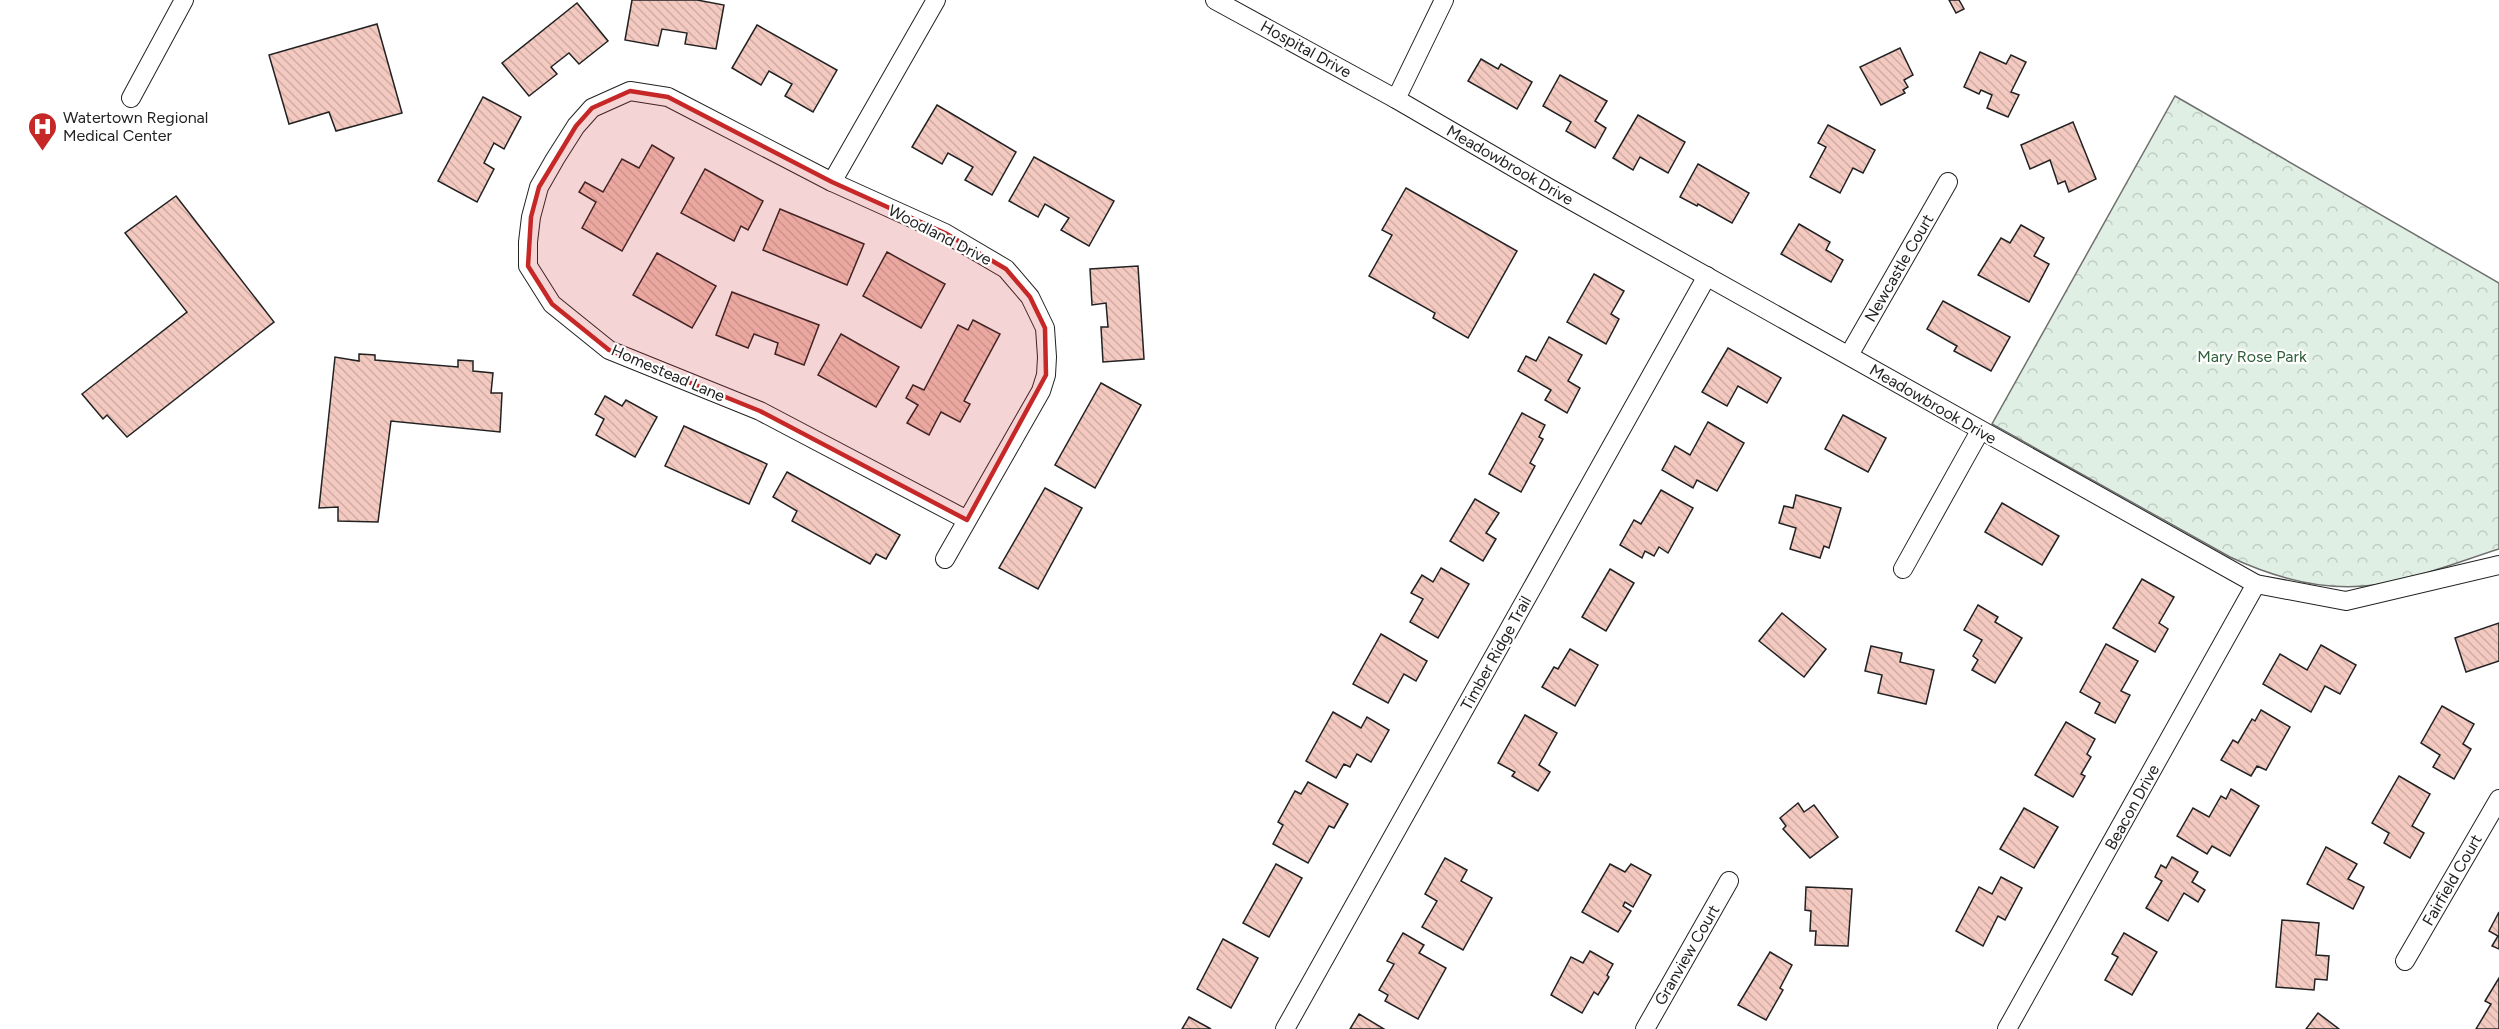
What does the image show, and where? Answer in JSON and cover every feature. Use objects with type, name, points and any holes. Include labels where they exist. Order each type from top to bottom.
[{"type":"street","points":[[131,98],[184,0]]},
{"type":"street","points":[[832,182],[936,0]]},
{"type":"street","name":"Hospital Drive","points":[[1215,0],[1396,99]]},
{"type":"street","points":[[1396,99],[1444,0]]},
{"type":"street","name":"Homestead Lane","points":[[832,182],[668,97],[630,91],[592,108],[576,126],[555,159],[539,187],[531,217],[528,266],[552,304],[609,350],[760,411],[968,520]]},
{"type":"street","name":"Meadowbrook Drive","points":[[1396,99],[1980,431],[2256,584],[2346,601],[2499,565]]},
{"type":"street","name":"Woodland Drive","points":[[832,182],[945,234],[1006,269],[1030,297],[1045,328],[1046,375],[1041,391],[945,559]]},
{"type":"street","name":"Newcastle Court","points":[[1849,355],[1948,182]]},
{"type":"street","name":"Timber Ridge Trail","points":[[1285,1029],[1707,276]]},
{"type":"street","points":[[1903,569],[1980,431]]},
{"type":"street","name":"Beacon Drive","points":[[2007,1029],[2256,584]]},
{"type":"street","name":"Fairfield Court","points":[[2405,961],[2499,799]]},
{"type":"street","name":"Granview Court","points":[[1645,1029],[1729,881]]},
{"type":"highlighted area","points":[[630,91],[668,97],[832,182],[945,233],[1006,269],[1030,297],[1045,328],[1046,375],[967,520],[760,411],[609,350],[552,304],[528,266],[531,217],[539,187],[576,126],[592,108]]},
{"type":"green space","name":"Mary Rose Park","points":[[2175,96],[2499,283],[2499,549],[2421,574],[2374,585],[2337,587],[2300,582],[2230,557],[1992,424]]},
{"type":"building","points":[[632,0],[697,0],[724,5],[716,49],[685,44],[687,33],[662,29],[658,46],[625,40]]},
{"type":"building","points":[[1949,0],[1959,0],[1964,9],[1956,13]]},
{"type":"building","points":[[577,3],[608,41],[579,64],[569,53],[551,67],[557,74],[529,96],[502,63]]},
{"type":"building","points":[[377,24],[402,113],[336,131],[329,112],[289,124],[269,55]]},
{"type":"building","points":[[757,25],[837,70],[813,112],[785,96],[792,84],[769,71],[761,85],[732,68]]},
{"type":"building","points":[[1900,48],[1913,75],[1904,80],[1908,87],[1903,90],[1905,93],[1881,105],[1860,67]]},
{"type":"building","points":[[1980,52],[2006,64],[2011,55],[2026,62],[2011,92],[2019,95],[2008,117],[1987,108],[1992,95],[1981,90],[1979,94],[1964,87]]},
{"type":"building","points":[[1481,59],[1498,69],[1501,64],[1532,82],[1517,109],[1468,81]]},
{"type":"building","points":[[1560,75],[1607,101],[1595,121],[1606,128],[1595,148],[1566,131],[1571,122],[1543,106]]},
{"type":"building","points":[[483,97],[521,117],[504,149],[494,143],[484,163],[494,169],[477,202],[438,181]]},
{"type":"building","points":[[937,105],[1016,152],[992,195],[965,180],[973,167],[948,153],[942,164],[912,147]]},
{"type":"building","points":[[1638,115],[1685,142],[1668,173],[1640,157],[1633,170],[1613,158]]},
{"type":"building","points":[[2073,122],[2096,179],[2069,192],[2065,181],[2058,184],[2050,160],[2030,169],[2021,145]]},
{"type":"building","points":[[1828,125],[1875,150],[1863,173],[1853,168],[1840,193],[1810,177],[1826,147],[1818,143]]},
{"type":"building","points":[[652,145],[674,158],[622,251],[582,228],[596,202],[579,192],[585,182],[603,192],[622,159],[639,168]]},
{"type":"building","points":[[1034,157],[1114,201],[1089,246],[1061,230],[1069,218],[1045,204],[1038,217],[1009,201]]},
{"type":"building","points":[[1698,164],[1749,193],[1732,223],[1680,197]]},
{"type":"building","points":[[705,169],[763,201],[748,230],[741,226],[734,241],[681,213]]},
{"type":"building","points":[[1406,188],[1517,251],[1468,338],[1433,318],[1435,313],[1369,276],[1392,235],[1382,230]]},
{"type":"building","points":[[176,196],[274,322],[127,437],[107,415],[103,419],[82,394],[187,312],[125,233]]},
{"type":"building","points":[[780,209],[864,244],[847,285],[763,250]]},
{"type":"building","points":[[1799,224],[1830,242],[1826,250],[1843,260],[1831,282],[1781,254]]},
{"type":"building","points":[[2021,225],[2044,238],[2034,256],[2049,264],[2029,302],[1978,275],[2001,238],[2010,243]]},
{"type":"building","points":[[887,252],[945,284],[921,328],[863,296]]},
{"type":"building","points":[[657,253],[716,286],[692,328],[633,295]]},
{"type":"building","points":[[1138,266],[1144,359],[1103,362],[1101,327],[1108,327],[1106,303],[1092,305],[1090,269]]},
{"type":"building","points":[[1594,274],[1624,291],[1611,314],[1619,319],[1606,344],[1567,322]]},
{"type":"building","points":[[732,292],[819,325],[804,365],[775,354],[778,343],[754,334],[748,348],[716,335]]},
{"type":"building","points":[[1943,301],[2010,337],[1991,371],[1954,351],[1957,346],[1927,329]]},
{"type":"building","points":[[973,320],[1000,334],[964,401],[970,404],[960,422],[941,412],[929,435],[907,423],[918,405],[906,398],[913,385],[924,390],[958,325],[968,330]]},
{"type":"building","points":[[841,334],[899,367],[876,407],[818,375]]},
{"type":"building","points":[[1549,337],[1582,355],[1568,381],[1580,388],[1567,413],[1545,400],[1551,390],[1518,371],[1526,356],[1536,361]]},
{"type":"building","points":[[1728,348],[1781,378],[1767,403],[1738,386],[1727,406],[1702,392]]},
{"type":"building","points":[[359,354],[375,355],[375,360],[458,367],[458,360],[473,361],[473,371],[493,373],[491,393],[502,393],[500,432],[391,421],[378,522],[338,521],[338,507],[319,508],[335,357],[359,361]]},
{"type":"building","points":[[1101,383],[1141,405],[1095,488],[1055,465]]},
{"type":"building","points":[[605,396],[622,406],[626,400],[657,417],[635,457],[596,435],[604,419],[595,414]]},
{"type":"building","points":[[1522,413],[1545,425],[1539,437],[1543,439],[1530,463],[1535,466],[1521,492],[1489,474]]},
{"type":"building","points":[[1843,415],[1886,438],[1868,472],[1825,449]]},
{"type":"building","points":[[1708,422],[1744,443],[1717,491],[1697,480],[1693,488],[1662,470],[1675,446],[1690,455]]},
{"type":"building","points":[[684,426],[767,464],[749,504],[665,466]]},
{"type":"building","points":[[787,472],[900,535],[886,559],[876,554],[870,564],[792,521],[797,511],[773,497]]},
{"type":"building","points":[[1045,488],[1082,508],[1038,589],[999,568]]},
{"type":"building","points":[[1661,490],[1693,508],[1668,553],[1659,547],[1654,556],[1645,551],[1642,558],[1620,545],[1634,520],[1641,524]]},
{"type":"building","points":[[1796,495],[1841,508],[1829,548],[1824,546],[1820,558],[1790,549],[1796,528],[1779,523],[1784,506],[1793,508]]},
{"type":"building","points":[[1475,499],[1499,513],[1486,533],[1496,539],[1483,561],[1450,541]]},
{"type":"building","points":[[2002,503],[2059,536],[2042,565],[1985,532]]},
{"type":"building","points":[[1441,568],[1469,584],[1438,638],[1410,622],[1423,599],[1411,593],[1422,575],[1433,582]]},
{"type":"building","points":[[1610,569],[1634,583],[1606,631],[1582,617]]},
{"type":"building","points":[[2142,579],[2174,597],[2159,623],[2168,629],[2155,652],[2113,628]]},
{"type":"building","points":[[1978,605],[1998,617],[1995,622],[2022,638],[1995,683],[1972,670],[1978,660],[1973,656],[1982,640],[1964,630]]},
{"type":"building","points":[[1782,613],[1826,649],[1804,677],[1759,641]]},
{"type":"building","points":[[2499,623],[2499,661],[2466,672],[2455,638]]},
{"type":"building","points":[[1381,634],[1427,661],[1416,681],[1404,674],[1388,703],[1353,684]]},
{"type":"building","points":[[2106,644],[2138,661],[2121,691],[2130,695],[2115,723],[2095,713],[2100,703],[2080,692]]},
{"type":"building","points":[[2321,645],[2356,665],[2340,694],[2325,686],[2311,712],[2263,684],[2280,654],[2307,670]]},
{"type":"building","points":[[1871,646],[1902,653],[1900,662],[1934,670],[1926,704],[1878,693],[1882,675],[1865,671]]},
{"type":"building","points":[[1570,649],[1598,665],[1575,706],[1542,687],[1554,667],[1558,669]]},
{"type":"building","points":[[2442,706],[2474,724],[2463,744],[2471,749],[2454,779],[2433,767],[2440,755],[2421,743]]},
{"type":"building","points":[[2261,710],[2290,727],[2266,770],[2257,766],[2251,776],[2221,760],[2233,740],[2238,743],[2252,719],[2255,721]]},
{"type":"building","points":[[1333,712],[1361,728],[1367,717],[1389,730],[1371,762],[1357,754],[1350,767],[1344,764],[1336,778],[1306,761]]},
{"type":"building","points":[[1525,715],[1557,733],[1539,765],[1550,772],[1538,791],[1512,776],[1515,772],[1498,763]]},
{"type":"building","points":[[2066,722],[2095,739],[2087,754],[2091,757],[2081,774],[2085,776],[2073,797],[2035,775]]},
{"type":"building","points":[[2399,776],[2430,794],[2412,826],[2424,833],[2410,858],[2384,843],[2389,833],[2372,823]]},
{"type":"building","points":[[1308,782],[1348,804],[1334,828],[1329,826],[1308,863],[1273,844],[1283,825],[1278,822],[1295,791],[1301,794]]},
{"type":"building","points":[[2231,789],[2259,806],[2230,856],[2212,846],[2207,854],[2177,836],[2193,808],[2209,817],[2221,796],[2226,799]]},
{"type":"building","points":[[1798,803],[1804,812],[1814,805],[1838,837],[1810,858],[1783,829],[1786,826],[1780,818]]},
{"type":"building","points":[[2024,808],[2058,827],[2034,868],[2000,849]]},
{"type":"building","points":[[2326,847],[2357,864],[2348,879],[2364,887],[2353,909],[2307,884]]},
{"type":"building","points":[[2172,857],[2198,872],[2192,882],[2205,890],[2198,902],[2184,893],[2168,921],[2146,908],[2162,881],[2155,877],[2161,865],[2166,868]]},
{"type":"building","points":[[1445,858],[1467,870],[1461,881],[1492,898],[1463,950],[1422,927],[1437,901],[1425,894]]},
{"type":"building","points":[[1276,864],[1302,878],[1269,937],[1243,923]]},
{"type":"building","points":[[1610,864],[1625,872],[1631,864],[1651,875],[1633,907],[1625,902],[1623,906],[1631,911],[1618,932],[1582,912]]},
{"type":"building","points":[[2001,877],[2022,888],[2005,920],[1998,916],[1983,946],[1956,931],[1979,887],[1992,894]]},
{"type":"building","points":[[1806,887],[1852,889],[1848,946],[1815,945],[1816,931],[1810,931],[1811,911],[1805,910]]},
{"type":"building","points":[[2499,912],[2499,949],[2492,946],[2498,936],[2489,931]]},
{"type":"building","points":[[2282,920],[2319,923],[2316,955],[2329,956],[2327,980],[2315,979],[2314,990],[2276,987]]},
{"type":"building","points":[[1403,933],[1424,945],[1419,953],[1446,968],[1418,1019],[1385,1001],[1388,995],[1379,990],[1394,964],[1387,961]]},
{"type":"building","points":[[2124,933],[2157,952],[2132,995],[2105,980],[2118,957],[2112,954]]},
{"type":"building","points":[[1223,939],[1258,958],[1231,1008],[1197,989]]},
{"type":"building","points":[[1590,951],[1613,964],[1607,975],[1609,977],[1598,995],[1594,992],[1582,1013],[1551,995],[1571,957],[1583,963]]},
{"type":"building","points":[[1770,952],[1792,965],[1780,988],[1783,990],[1766,1020],[1738,1005]]},
{"type":"building","points":[[2499,978],[2499,1029],[2476,1029],[2491,1004],[2485,1001]]},
{"type":"building","points":[[2318,1013],[2339,1029],[2306,1029]]},
{"type":"building","points":[[1359,1014],[1384,1029],[1350,1029]]},
{"type":"building","points":[[1189,1017],[1211,1029],[1182,1029]]},
{"type":"place","name":"Watertown Regional Medical Center","points":[[42,152]]}]
